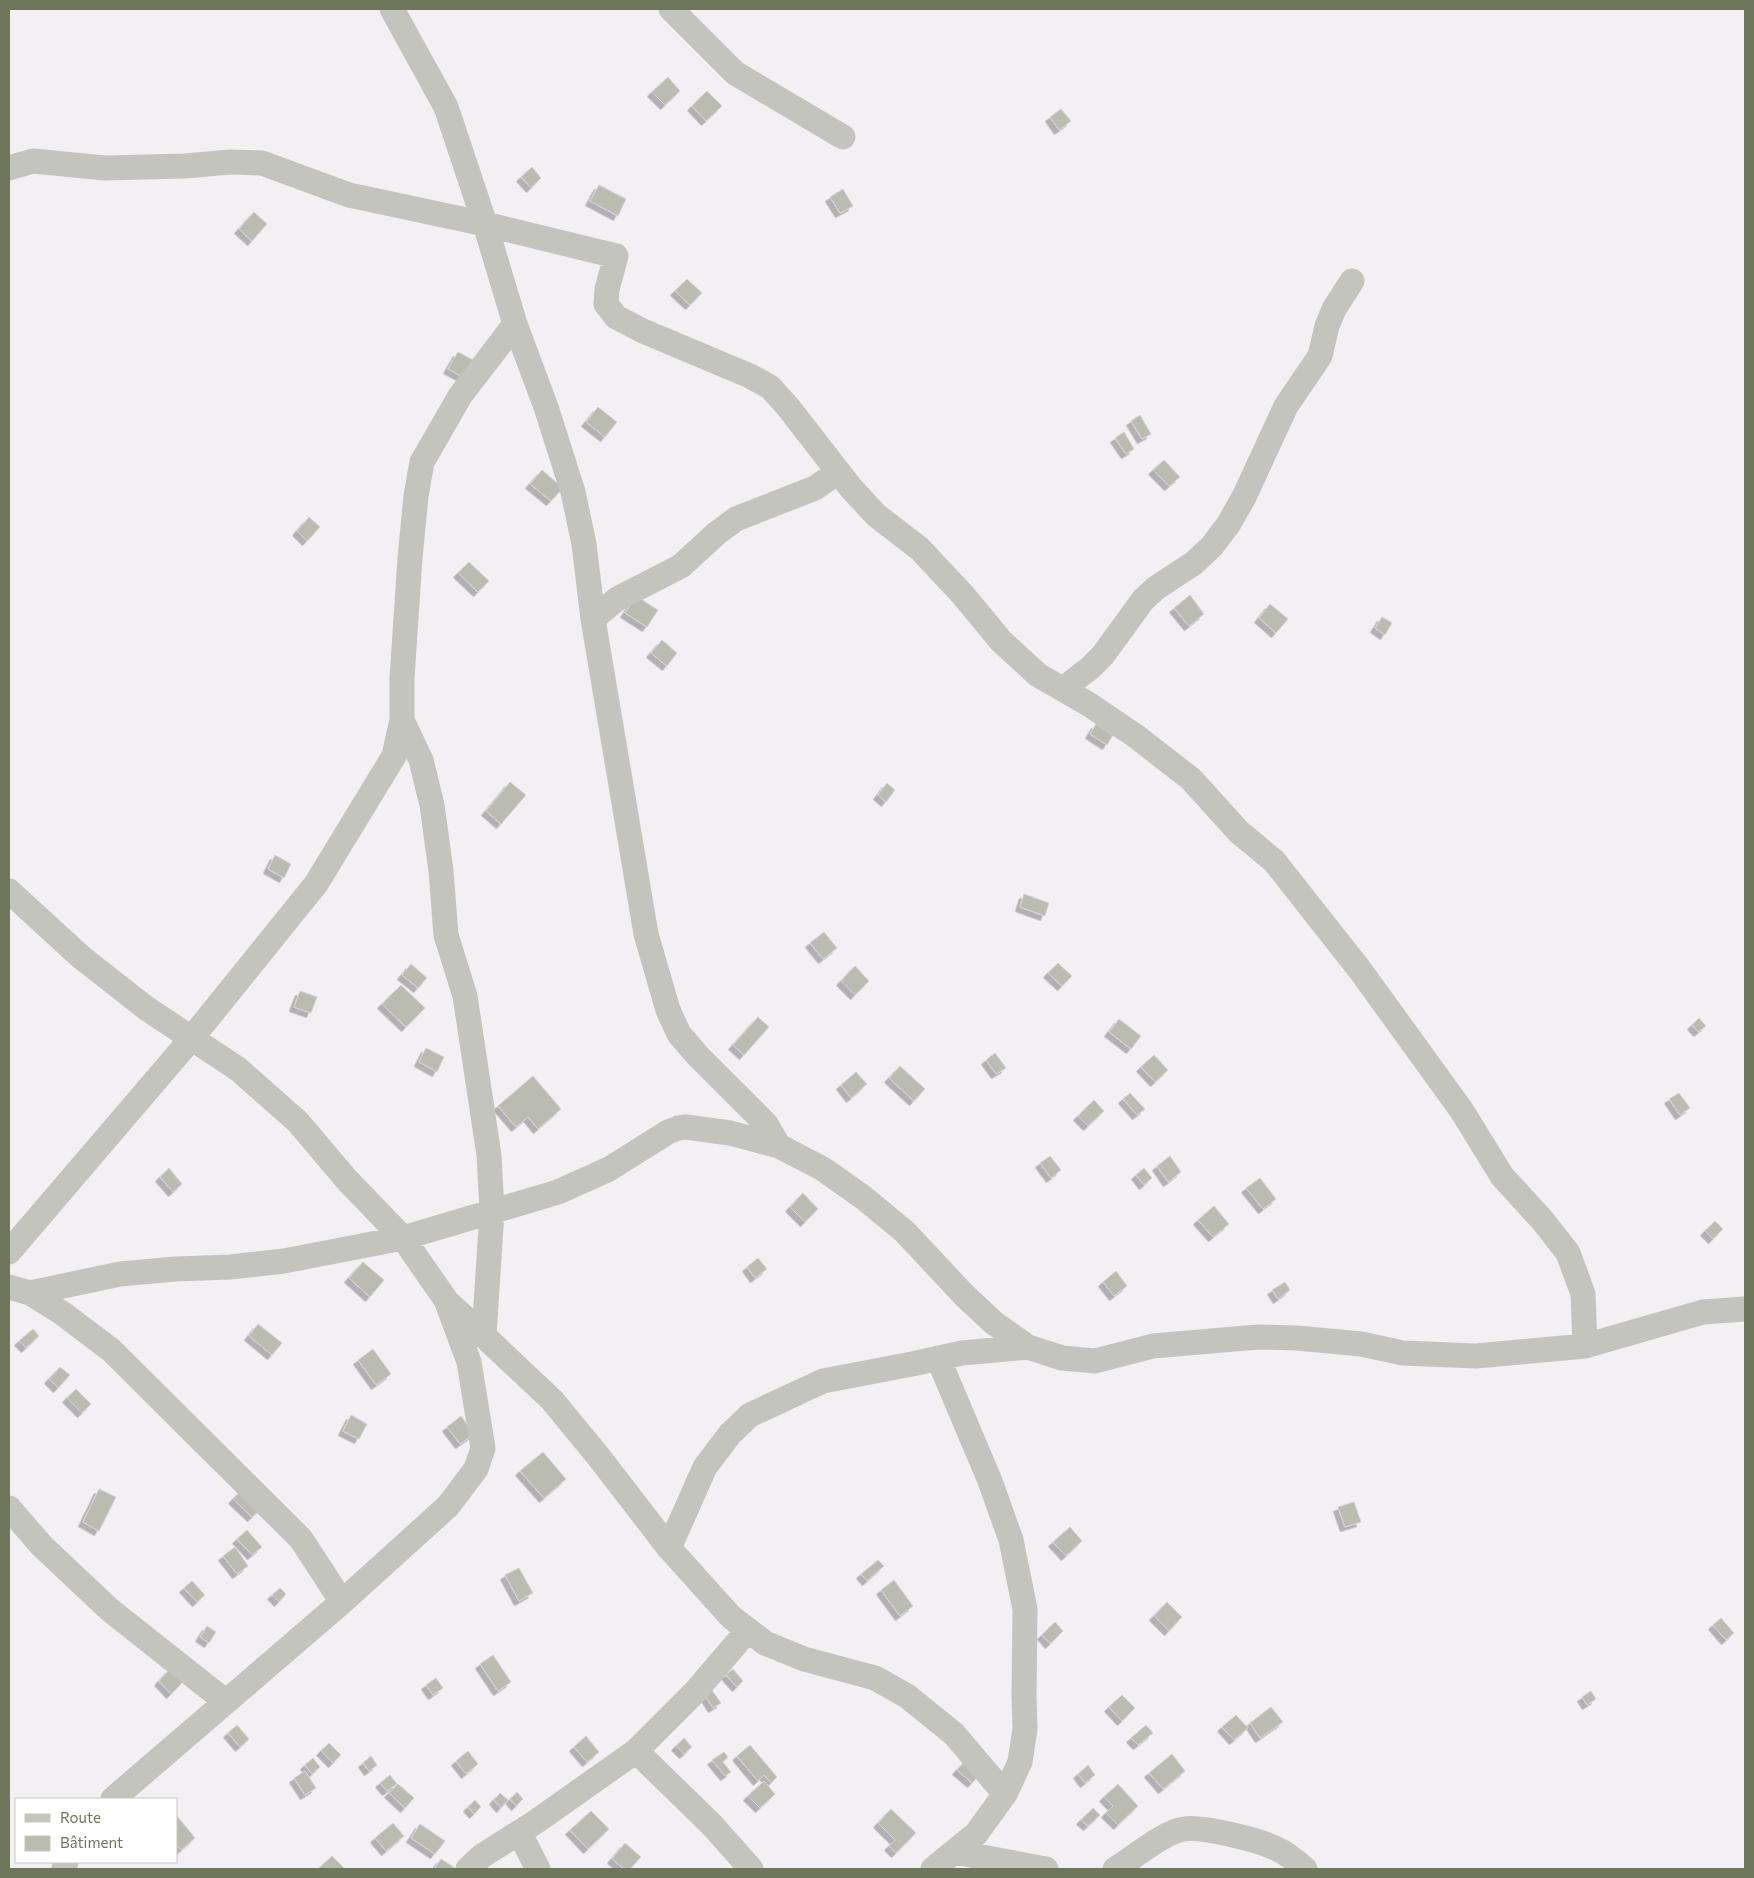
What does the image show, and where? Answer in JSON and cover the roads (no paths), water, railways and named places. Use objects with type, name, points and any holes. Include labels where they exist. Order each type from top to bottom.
[{"type":"street","points":[[392,9],[446,107],[486,224],[515,324],[546,407],[573,492],[584,544],[593,619],[646,934],[668,1010],[679,1034],[698,1056],[766,1124],[779,1146]]},
{"type":"street","points":[[671,9],[736,74],[843,137]]},
{"type":"street","points":[[9,168],[33,161],[105,168],[185,166],[230,162],[262,163],[349,195],[486,224],[616,256],[607,289],[606,304],[616,317],[643,331],[750,376],[770,388],[788,407],[838,472],[876,516],[920,549],[963,595],[1001,641],[1038,675],[1137,736],[1191,779],[1239,832],[1274,861],[1366,978],[1462,1111],[1502,1176],[1544,1221],[1568,1253],[1583,1294],[1585,1346]]},
{"type":"street","points":[[1063,689],[1103,655],[1144,600],[1156,588],[1194,563],[1212,546],[1228,525],[1244,497],[1286,406],[1320,356],[1327,326],[1334,309],[1352,281]]},
{"type":"street","points":[[9,1252],[191,1039],[316,884],[394,756],[402,720],[402,678],[410,558],[416,496],[422,462],[460,396],[515,324]]},
{"type":"street","points":[[593,619],[617,598],[681,566],[717,533],[736,519],[815,488],[838,472]]},
{"type":"street","points":[[402,720],[421,760],[432,806],[441,871],[446,935],[465,996],[489,1156],[492,1211],[484,1336]]},
{"type":"street","points":[[9,891],[80,957],[146,1008],[238,1070],[298,1122],[347,1180],[403,1238],[446,1300],[552,1400],[669,1548],[731,1617],[765,1643],[804,1659],[875,1678],[907,1696],[954,1734],[1006,1794]]},
{"type":"street","points":[[20,1290],[120,1274],[230,1267],[284,1261],[403,1238],[558,1192],[609,1168],[678,1128],[699,1128],[730,1133],[779,1146],[823,1169],[864,1198],[905,1232],[965,1296],[994,1323],[1028,1347],[1062,1358],[1095,1361],[1153,1346],[1258,1337],[1297,1338],[1361,1344],[1403,1353],[1476,1356],[1585,1346],[1703,1312],[1745,1309]]},
{"type":"street","points":[[20,1290],[62,1313],[111,1350],[301,1539],[342,1602]]},
{"type":"street","points":[[115,1798],[225,1701],[342,1602],[448,1506],[476,1469],[483,1448],[469,1362],[446,1300]]},
{"type":"street","points":[[669,1548],[705,1467],[730,1434],[750,1416],[823,1381],[962,1353],[1028,1347]]},
{"type":"street","points":[[933,1869],[976,1834],[1006,1794],[1020,1762],[1025,1729],[1025,1610],[1011,1540],[990,1482],[938,1358]]},
{"type":"street","points":[[9,1508],[42,1546],[110,1610],[225,1701]]},
{"type":"street","points":[[468,1869],[482,1856],[537,1821],[636,1751],[695,1692],[748,1630]]},
{"type":"street","points":[[636,1751],[712,1825],[752,1869]]},
{"type":"street","points":[[1115,1869],[1164,1836],[1184,1829],[1203,1830],[1256,1840],[1279,1849],[1305,1869]]},
{"type":"street","points":[[519,1832],[538,1869]]},
{"type":"street","points":[[955,1852],[1046,1869]]}]
